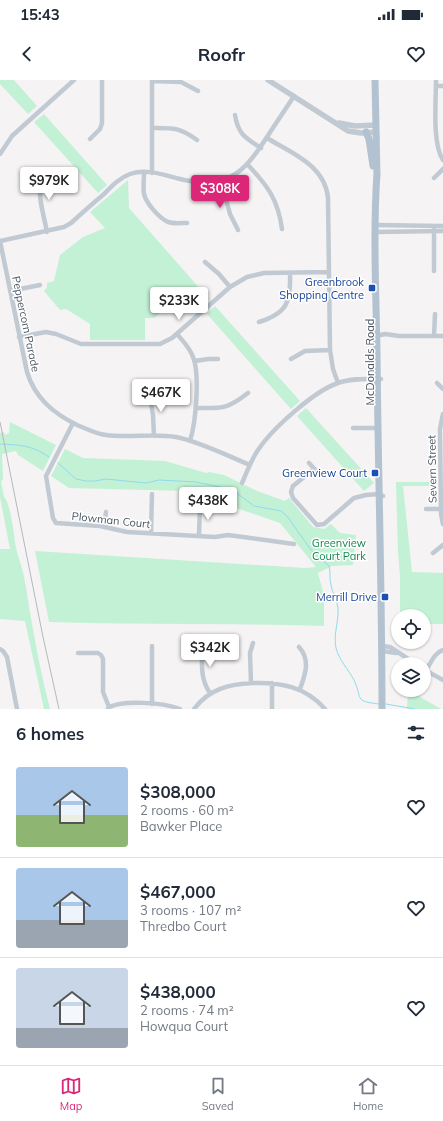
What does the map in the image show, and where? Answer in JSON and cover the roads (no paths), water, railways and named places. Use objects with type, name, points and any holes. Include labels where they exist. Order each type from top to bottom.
[{"type":"main road","name":"McDonalds Road","points":[[376,80],[377,229]]},
{"type":"main road","points":[[366,132],[369,139],[376,186]]},
{"type":"main road","name":"McDonalds Road","points":[[376,173],[382,705]]},
{"type":"street","points":[[0,153],[12,136],[74,80]]},
{"type":"street","points":[[90,138],[100,128],[102,123],[102,80]]},
{"type":"street","points":[[152,173],[152,80],[181,82],[198,91]]},
{"type":"street","points":[[436,80],[436,135],[438,149],[443,160]]},
{"type":"street","points":[[272,81],[348,131],[366,132],[376,128]]},
{"type":"street","points":[[436,86],[443,86]]},
{"type":"street","points":[[0,241],[60,229],[71,223],[122,178],[134,173],[152,173],[191,182],[204,183],[221,180],[237,173],[248,164],[261,148],[294,96]]},
{"type":"street","points":[[235,115],[238,128],[242,134],[261,148]]},
{"type":"street","points":[[333,120],[349,126],[376,128]]},
{"type":"street","points":[[152,128],[171,128],[180,130],[197,140]]},
{"type":"street","points":[[436,135],[443,135]]},
{"type":"street","points":[[267,138],[310,164],[323,179],[327,188],[330,350],[333,369],[338,383]]},
{"type":"street","points":[[248,164],[263,180],[273,196],[280,214],[282,230]]},
{"type":"street","points":[[434,178],[443,169]]},
{"type":"street","points":[[47,232],[40,196],[40,187],[45,177],[53,170]]},
{"type":"street","points":[[144,172],[144,193],[150,204],[161,217],[168,221],[174,223],[187,223]]},
{"type":"street","points":[[221,180],[230,214],[238,230]]},
{"type":"street","points":[[377,229],[434,228],[443,226]]},
{"type":"street","points":[[434,228],[443,231]]},
{"type":"street","points":[[434,228],[434,271]]},
{"type":"street","name":"Peppercorn Parade","points":[[0,241],[27,372],[34,390],[49,408],[73,423],[100,434],[112,436],[175,437],[190,441],[250,465]]},
{"type":"street","points":[[205,262],[219,274],[230,287]]},
{"type":"street","points":[[19,336],[46,332],[56,334],[81,344],[156,345],[168,341],[230,287],[242,279],[252,275],[264,273],[329,272]]},
{"type":"street","points":[[259,322],[277,314],[286,304],[290,294],[290,273]]},
{"type":"street","points":[[10,291],[40,285]]},
{"type":"street","points":[[434,336],[435,314]]},
{"type":"street","points":[[177,334],[189,348],[195,361],[196,408],[195,424],[190,441]]},
{"type":"street","points":[[379,336],[443,336]]},
{"type":"street","points":[[292,358],[305,351],[330,350]]},
{"type":"street","points":[[195,361],[208,358],[218,359]]},
{"type":"street","points":[[242,483],[261,445],[281,424],[313,396],[338,383],[357,379],[379,379]]},
{"type":"street","points":[[437,383],[443,389]]},
{"type":"street","points":[[149,391],[153,415],[154,436]]},
{"type":"street","points":[[196,408],[224,407],[236,402],[248,393]]},
{"type":"street","name":"Severn Street","points":[[443,414],[440,429],[441,509],[443,524]]},
{"type":"street","name":"Plowman Court","points":[[73,423],[46,476],[55,522],[60,524],[104,527],[120,531],[219,537],[228,535],[294,544]]},
{"type":"street","points":[[353,428],[380,428]]},
{"type":"street","points":[[309,463],[319,474]]},
{"type":"street","points":[[314,468],[293,486],[291,492],[293,498],[317,525],[324,524],[354,498],[366,495],[380,496]]},
{"type":"street","points":[[152,494],[152,533]]},
{"type":"street","points":[[199,536],[200,505]]},
{"type":"street","points":[[426,509],[441,509]]},
{"type":"street","points":[[104,527],[106,512]]},
{"type":"street","points":[[433,553],[443,545]]},
{"type":"street","points":[[251,683],[250,653],[253,643]]},
{"type":"street","points":[[152,646],[152,704]]},
{"type":"street","points":[[202,646],[202,676],[210,693]]},
{"type":"street","points":[[431,660],[441,650],[436,646]]},
{"type":"street","points":[[299,647],[305,656],[306,663],[300,689]]},
{"type":"street","points":[[382,648],[390,647],[404,657]]},
{"type":"street","points":[[0,649],[7,657],[17,709]]},
{"type":"street","points":[[78,652],[98,653],[102,655],[103,695],[108,708],[116,704],[165,704],[180,709]]},
{"type":"street","points":[[431,673],[443,680]]},
{"type":"street","points":[[194,709],[210,693],[226,686],[251,683],[284,684],[300,689],[317,700],[326,709]]},
{"type":"street","points":[[272,683],[272,709]]},
{"type":"waterway","points":[[0,444],[20,445],[37,450],[49,457]]},
{"type":"waterway","points":[[58,463],[76,479],[86,481],[106,479],[146,483],[159,480],[196,482],[225,488],[238,494],[254,506],[281,511],[287,516],[311,550],[329,566],[330,582],[338,608],[335,638],[337,652],[354,680],[360,698],[365,702],[379,704]]},
{"type":"waterway","points":[[386,704],[415,709]]},
{"type":"railway","points":[[0,422],[59,709]]},
{"type":"place","name":"Greenbrook Shopping Centre","points":[[372,288]]},
{"type":"place","name":"Greenview Court","points":[[375,473]]},
{"type":"place","name":"Merrill Drive","points":[[385,597]]},
{"type":"park label","name":"Greenview Court Park","points":[[339,549]]}]
